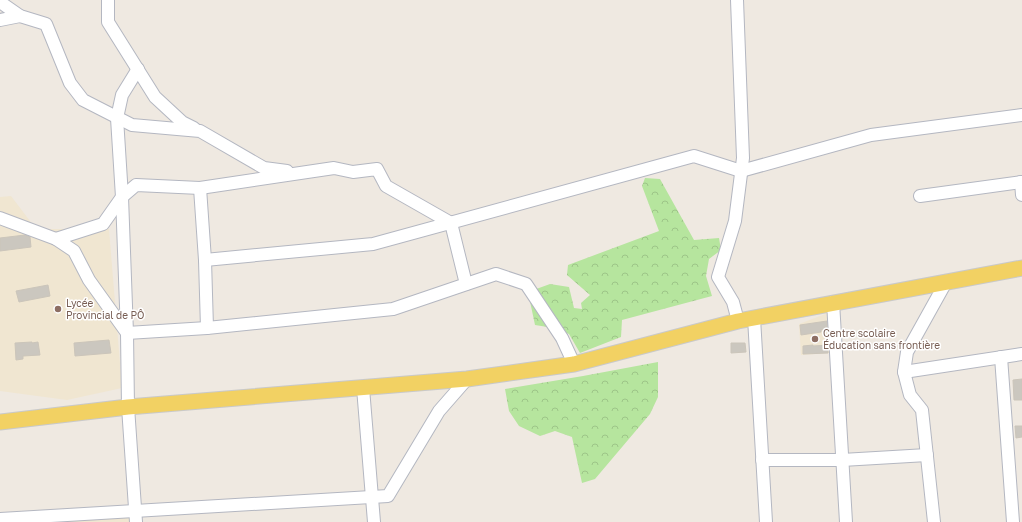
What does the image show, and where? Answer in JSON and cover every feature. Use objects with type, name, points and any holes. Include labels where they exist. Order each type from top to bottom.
[{"type":"main road","points":[[0,422],[128,407],[467,379],[574,364],[738,321],[833,302],[1022,268]]},
{"type":"street","points":[[108,0],[108,22],[156,96],[182,122],[264,168],[298,173]]},
{"type":"street","points":[[737,0],[744,158],[735,221],[718,277],[733,302],[738,321]]},
{"type":"street","points":[[0,2],[20,16],[46,24],[70,83],[84,100],[132,125],[200,131]]},
{"type":"street","points":[[0,20],[20,16]]},
{"type":"street","points":[[136,516],[128,407],[128,333],[117,118],[122,95],[138,70]]},
{"type":"street","points":[[205,260],[373,244],[694,156],[741,171],[871,135],[1022,115]]},
{"type":"street","points":[[56,239],[103,224],[122,196],[136,185],[200,188],[334,168],[353,172],[377,169],[386,186],[451,223],[466,284]]},
{"type":"street","points":[[920,196],[1021,182],[1022,195]]},
{"type":"street","points":[[200,188],[205,260],[207,328]]},
{"type":"street","points":[[0,218],[56,239],[74,251],[89,280],[128,333]]},
{"type":"street","points":[[128,333],[207,328],[393,309],[496,274],[526,284],[562,338],[574,364]]},
{"type":"street","points":[[934,522],[922,410],[910,395],[904,372],[907,352],[946,282]]},
{"type":"street","points":[[833,302],[846,522]]},
{"type":"street","points":[[754,318],[766,522]]},
{"type":"street","points":[[904,372],[1022,354]]},
{"type":"street","points":[[1002,357],[1017,493],[1013,522]]},
{"type":"street","points":[[0,519],[136,516],[388,496],[439,411],[467,379]]},
{"type":"street","points":[[363,388],[374,522]]},
{"type":"street","points":[[762,460],[842,460],[927,455]]},
{"type":"shaded area","name":"Lycée Provincial de PÔ","points":[[11,196],[36,229],[109,229],[122,388],[67,400],[0,391],[0,197]]},
{"type":"shaded area","name":"Centre scolaire Éducation sans frontière","points":[[828,313],[831,353],[801,355],[799,324]]},
{"type":"shaded area","points":[[132,514],[132,522],[1,522]]},
{"type":"green space","points":[[645,178],[660,179],[694,240],[719,238],[721,250],[709,259],[706,276],[712,296],[622,320],[621,337],[580,353],[569,334],[554,328],[535,325],[528,292],[550,284],[569,287],[574,308],[582,309],[581,303],[590,295],[567,275],[568,265],[659,231],[642,186]]},
{"type":"green space","points":[[658,362],[658,397],[650,414],[595,479],[582,483],[572,437],[555,431],[540,436],[519,426],[509,411],[505,389]]},
{"type":"building","points":[[25,235],[30,237],[31,247],[0,251],[0,238]]},
{"type":"building","points":[[48,285],[50,296],[19,302],[16,291]]},
{"type":"building","points":[[827,321],[827,329],[821,330],[821,332],[801,335],[800,325]]},
{"type":"building","points":[[109,340],[111,353],[75,356],[74,343]]},
{"type":"building","points":[[38,342],[40,355],[23,356],[23,359],[16,360],[15,343]]},
{"type":"building","points":[[731,343],[745,343],[746,352],[731,353]]},
{"type":"building","points":[[828,345],[828,353],[803,354],[803,346]]},
{"type":"building","points":[[1022,379],[1022,400],[1014,400],[1013,380]]},
{"type":"building","points":[[1015,426],[1022,426],[1022,437],[1016,438]]},
{"type":"place","name":"Lycée Provincial de PÔ","points":[[58,309]]},
{"type":"place","name":"Centre scolaire Éducation sans frontière","points":[[815,339]]}]
